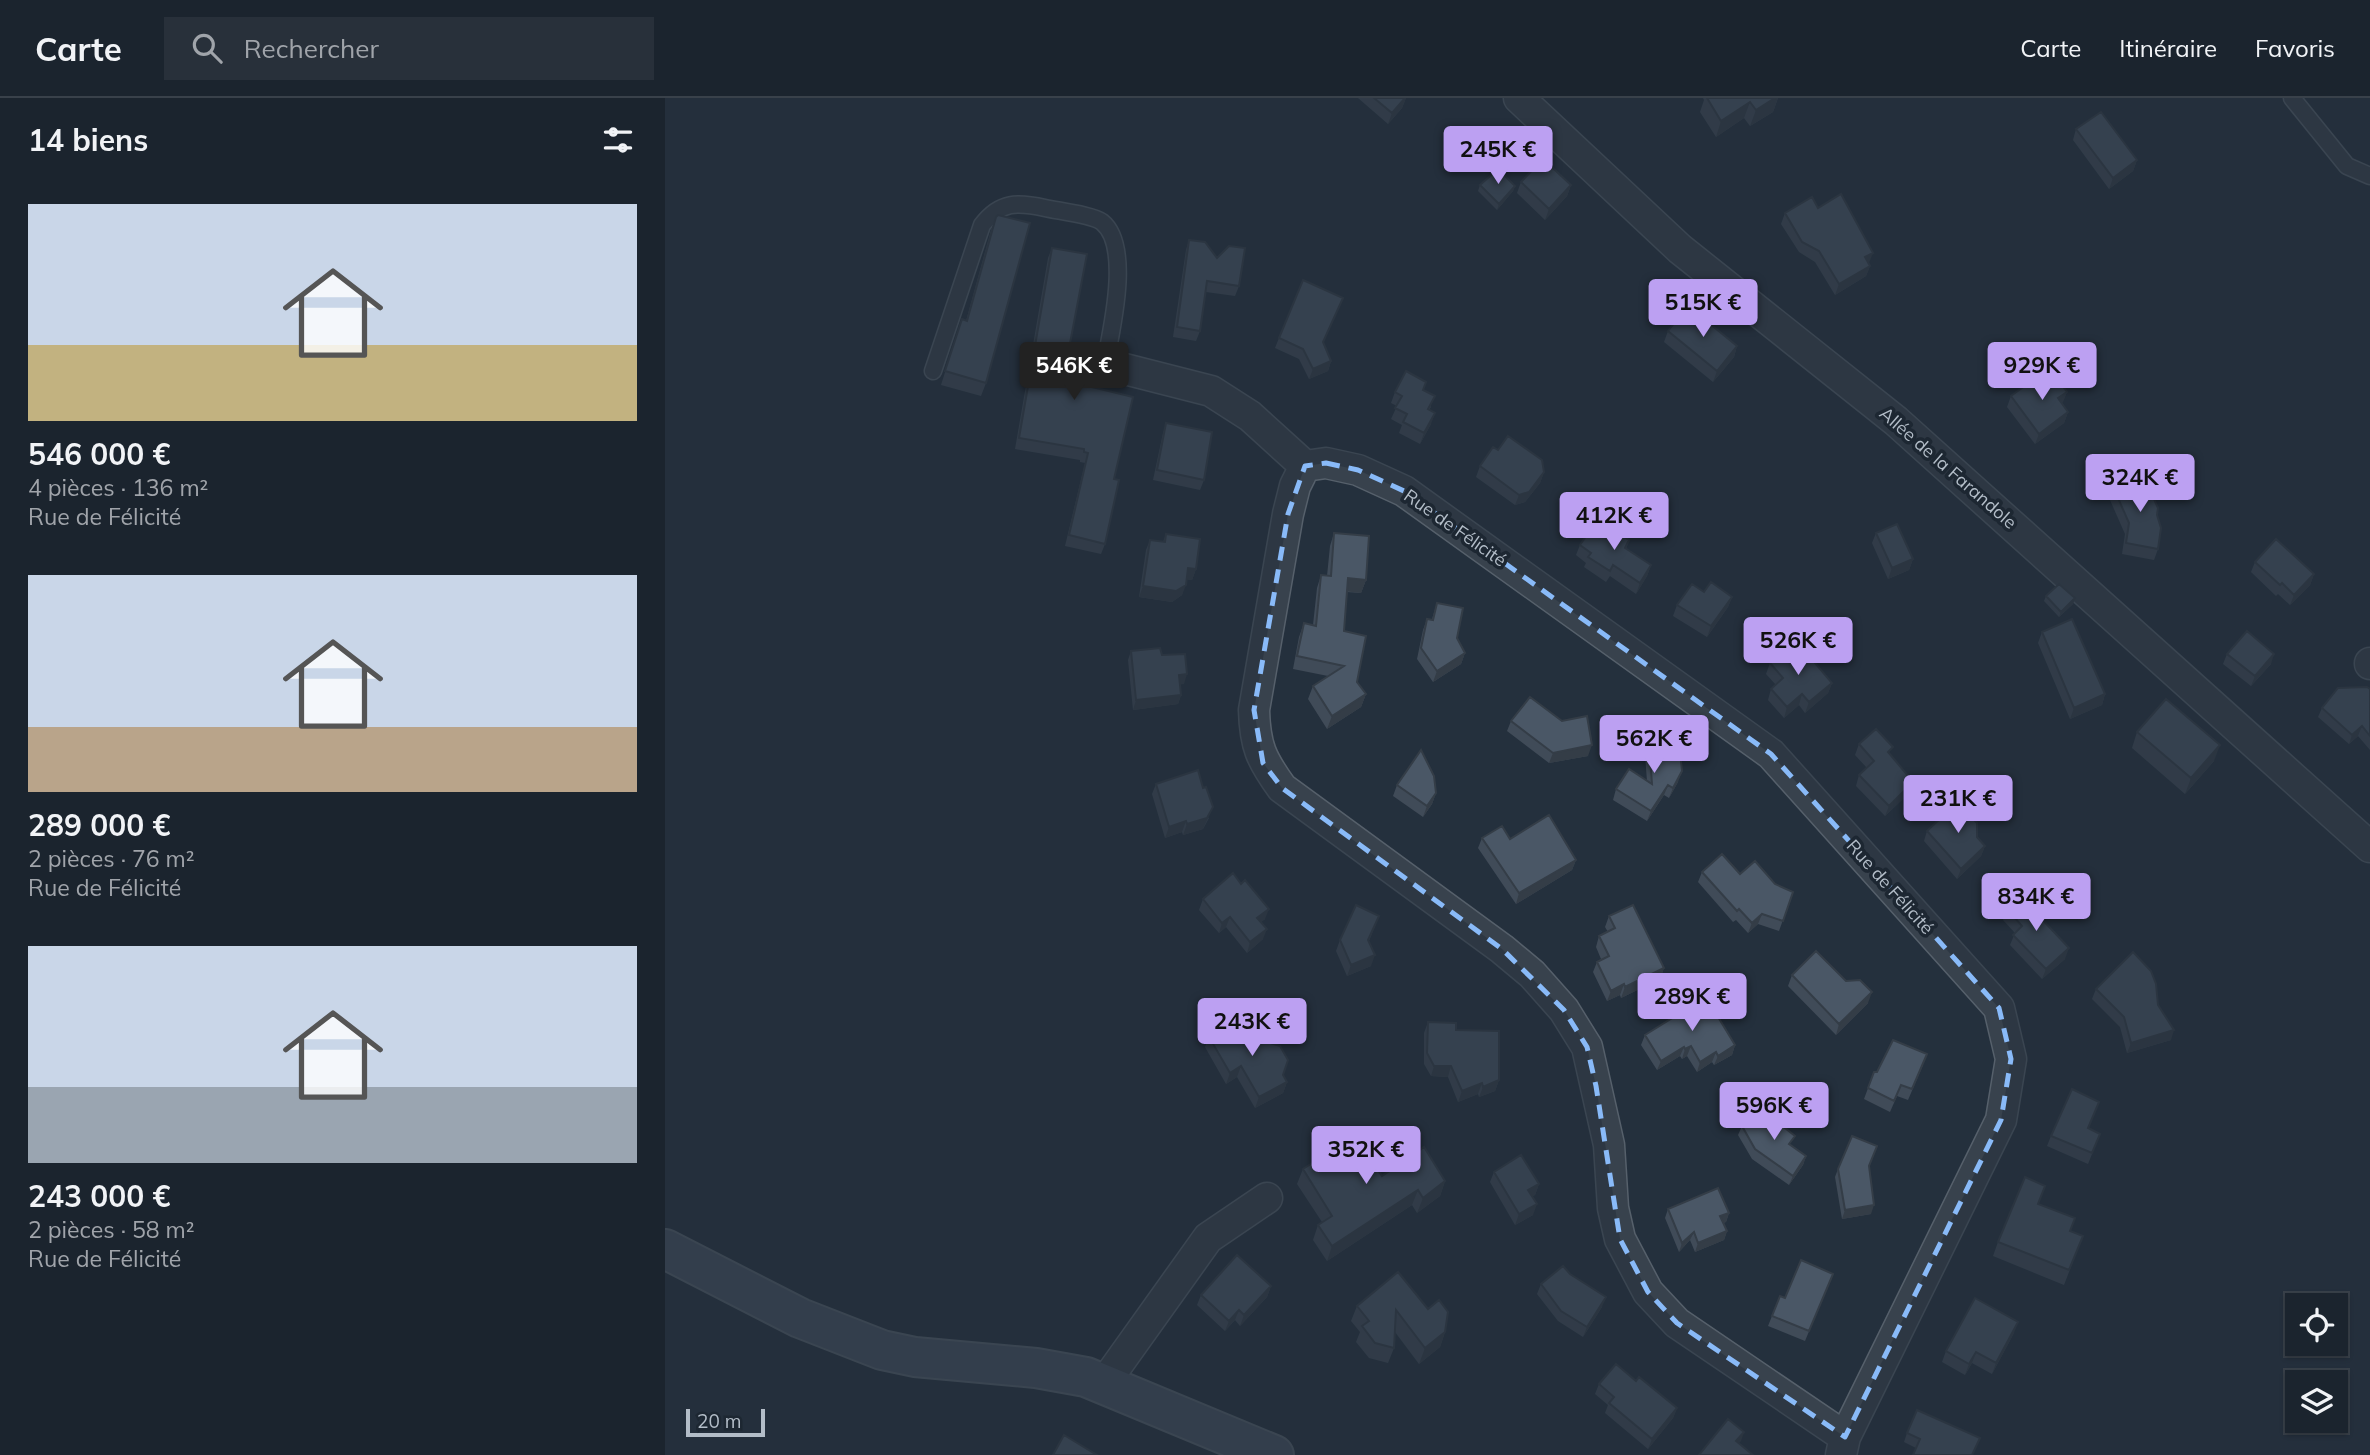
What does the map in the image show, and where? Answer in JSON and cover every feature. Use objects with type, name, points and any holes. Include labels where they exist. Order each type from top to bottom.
[{"type":"street","name":"Allée de la Farandole","points":[[1519,98],[1680,249],[1896,421],[2370,847]]},
{"type":"street","points":[[1105,364],[1211,391],[1250,416],[1305,466]]},
{"type":"street","name":"Rue de Félicité","points":[[1326,463],[1358,470],[1404,491],[1771,754],[1999,1009],[2011,1059],[2001,1120],[1843,1446],[1677,1324],[1648,1292],[1620,1240],[1613,1208],[1609,1145],[1597,1086],[1587,1047],[1564,1010],[1532,974],[1502,949],[1282,788],[1263,763],[1254,734],[1254,710],[1288,514],[1305,466],[1326,463]]},
{"type":"street","points":[[1103,1385],[1208,1238],[1267,1198]]},
{"type":"street","points":[[665,1249],[800,1318],[882,1350],[915,1357],[1037,1368],[1086,1377],[1274,1455]]},
{"type":"lane","points":[[2292,98],[2347,166],[2370,176]]},
{"type":"lane","points":[[933,371],[982,225],[990,215],[1006,205],[1028,204],[1101,220],[1110,231],[1116,250],[1117,280],[1105,364]]},
{"type":"highlighted area","points":[[1326,463],[1358,470],[1404,491],[1771,754],[1999,1008],[2011,1059],[2001,1120],[1845,1437],[1677,1323],[1648,1292],[1620,1239],[1596,1086],[1587,1047],[1564,1010],[1502,949],[1282,788],[1263,763],[1254,710],[1288,514],[1305,466]]},
{"type":"building","points":[[1374,98],[1405,98],[1392,113]]},
{"type":"building","points":[[1707,98],[1775,98],[1756,110],[1750,102],[1721,121]]},
{"type":"building","points":[[2101,112],[2137,160],[2113,178],[2076,129]]},
{"type":"building","points":[[1543,159],[1571,185],[1549,209],[1521,182]]},
{"type":"building","points":[[1498,169],[1515,186],[1499,204],[1480,185]]},
{"type":"building","points":[[1841,194],[1873,253],[1865,257],[1870,266],[1839,284],[1819,251],[1802,242],[1785,213],[1812,197],[1818,208]]},
{"type":"building","points":[[998,215],[1030,223],[986,383],[945,371],[962,319],[967,321]]},
{"type":"building","points":[[1189,240],[1205,242],[1217,258],[1229,246],[1245,248],[1239,286],[1207,281],[1200,331],[1177,327]]},
{"type":"building","points":[[1052,248],[1087,254],[1063,380],[1133,397],[1114,479],[1119,480],[1105,544],[1069,535],[1088,453],[1084,452],[1084,449],[1019,438]]},
{"type":"building","points":[[1303,280],[1343,298],[1323,342],[1331,361],[1313,369],[1303,349],[1279,338]]},
{"type":"building","points":[[1688,306],[1737,346],[1717,371],[1668,331]]},
{"type":"building","points":[[1406,371],[1426,382],[1423,390],[1435,396],[1428,409],[1435,413],[1424,433],[1403,422],[1407,414],[1395,408],[1402,396],[1395,392]]},
{"type":"building","points":[[2041,374],[2047,381],[2055,375],[2067,392],[2058,398],[2068,412],[2039,434],[2011,396]]},
{"type":"building","points":[[1166,423],[1212,432],[1204,480],[1157,470]]},
{"type":"building","points":[[1508,436],[1542,460],[1544,472],[1529,492],[1519,495],[1480,466],[1493,447],[1498,450]]},
{"type":"building","points":[[2139,477],[2145,490],[2149,488],[2158,508],[2161,528],[2158,549],[2126,543],[2129,523],[2114,489]]},
{"type":"building","points":[[1597,520],[1629,540],[1625,548],[1651,565],[1640,583],[1613,565],[1610,571],[1588,557],[1591,553],[1580,545]]},
{"type":"building","points":[[1897,524],[1913,559],[1892,568],[1876,533]]},
{"type":"building","points":[[1334,533],[1369,536],[1366,580],[1348,578],[1344,631],[1366,636],[1357,682],[1366,694],[1332,716],[1313,686],[1344,666],[1297,656],[1304,623],[1316,626],[1321,575],[1331,576]]},
{"type":"building","points":[[1166,534],[1200,539],[1196,569],[1188,568],[1186,585],[1176,591],[1143,586],[1150,540],[1165,542]]},
{"type":"building","points":[[2276,539],[2314,574],[2294,595],[2255,562]]},
{"type":"building","points":[[1711,582],[1732,597],[1711,626],[1677,605],[1692,584],[1704,592]]},
{"type":"building","points":[[2059,584],[2075,598],[2061,612],[2046,596]]},
{"type":"building","points":[[1437,603],[1463,608],[1457,638],[1465,653],[1437,671],[1421,648],[1427,619],[1433,620]]},
{"type":"building","points":[[2072,619],[2105,694],[2074,708],[2042,632]]},
{"type":"building","points":[[2247,631],[2274,654],[2255,676],[2227,654]]},
{"type":"building","points":[[1792,643],[1806,660],[1810,657],[1832,683],[1809,702],[1802,694],[1787,707],[1771,689],[1783,678],[1770,663]]},
{"type":"building","points":[[1160,648],[1162,655],[1185,654],[1187,674],[1179,675],[1181,695],[1136,700],[1131,651]]},
{"type":"building","points":[[2338,688],[2370,689],[2370,736],[2362,726],[2352,735],[2322,708]]},
{"type":"building","points":[[1530,697],[1562,721],[1587,716],[1592,745],[1553,753],[1511,721]]},
{"type":"building","points":[[2166,699],[2220,745],[2191,778],[2137,732]]},
{"type":"building","points":[[1876,729],[1893,747],[1888,752],[1909,777],[1908,787],[1889,806],[1859,775],[1874,761],[1859,744]]},
{"type":"building","points":[[1679,742],[1682,771],[1673,788],[1668,785],[1651,811],[1616,789],[1629,769],[1652,784],[1649,744]]},
{"type":"building","points":[[1421,750],[1434,776],[1436,793],[1427,806],[1397,785]]},
{"type":"building","points":[[1198,770],[1203,788],[1206,787],[1213,807],[1207,818],[1169,827],[1156,784]]},
{"type":"building","points":[[1958,802],[1977,823],[1977,837],[1985,846],[1961,869],[1927,831]]},
{"type":"building","points":[[1549,815],[1576,860],[1519,893],[1482,838],[1502,826],[1510,839]]},
{"type":"building","points":[[1722,854],[1740,874],[1755,861],[1775,884],[1793,892],[1783,921],[1762,914],[1752,923],[1739,909],[1737,911],[1702,872]]},
{"type":"building","points":[[1233,873],[1241,884],[1245,880],[1269,909],[1257,918],[1267,929],[1250,942],[1230,917],[1222,923],[1203,899]]},
{"type":"building","points":[[2024,893],[2040,911],[2037,914],[2069,948],[2046,969],[2013,935],[2022,926],[2007,909]]},
{"type":"building","points":[[1356,905],[1379,916],[1368,940],[1375,955],[1351,965],[1340,940]]},
{"type":"building","points":[[1633,905],[1664,968],[1611,991],[1597,962],[1609,956],[1599,936],[1615,928],[1609,916]]},
{"type":"building","points":[[1816,951],[1846,981],[1860,980],[1872,992],[1839,1024],[1792,975]]},
{"type":"building","points":[[2133,952],[2151,971],[2156,984],[2158,1005],[2174,1030],[2131,1043],[2124,1017],[2096,989]]},
{"type":"building","points":[[1706,997],[1735,1045],[1718,1056],[1716,1052],[1700,1062],[1691,1046],[1685,1049],[1684,1047],[1661,1061],[1645,1035]]},
{"type":"building","points":[[1428,1022],[1456,1023],[1456,1030],[1499,1031],[1499,1080],[1483,1087],[1482,1083],[1462,1091],[1451,1066],[1434,1066],[1427,1053]]},
{"type":"building","points":[[1231,1025],[1237,1035],[1255,1026],[1264,1041],[1280,1046],[1288,1060],[1283,1075],[1287,1082],[1259,1097],[1241,1066],[1230,1073],[1209,1037]]},
{"type":"building","points":[[1893,1040],[1927,1054],[1912,1089],[1901,1085],[1894,1101],[1868,1088]]},
{"type":"building","points":[[2072,1089],[2099,1102],[2088,1128],[2100,1134],[2092,1153],[2051,1136]]},
{"type":"building","points":[[1771,1109],[1780,1124],[1795,1136],[1789,1144],[1806,1156],[1793,1176],[1755,1149],[1742,1126]]},
{"type":"building","points":[[1355,1136],[1382,1176],[1424,1147],[1445,1181],[1423,1198],[1418,1190],[1332,1246],[1318,1225],[1332,1216],[1303,1169]]},
{"type":"building","points":[[1852,1136],[1877,1146],[1869,1166],[1874,1205],[1845,1210],[1838,1169]]},
{"type":"building","points":[[1521,1155],[1539,1184],[1528,1190],[1537,1204],[1519,1214],[1494,1172]]},
{"type":"building","points":[[2025,1177],[2045,1186],[2038,1204],[2075,1218],[2070,1231],[2083,1236],[2069,1270],[1998,1242]]},
{"type":"building","points":[[1718,1188],[1729,1213],[1720,1216],[1727,1231],[1698,1243],[1694,1232],[1682,1243],[1668,1209]]},
{"type":"building","points":[[1237,1255],[1271,1286],[1244,1315],[1239,1310],[1229,1321],[1201,1295]]},
{"type":"building","points":[[1801,1260],[1833,1274],[1809,1331],[1772,1316],[1780,1296],[1785,1298]]},
{"type":"building","points":[[1563,1266],[1570,1274],[1606,1297],[1587,1327],[1561,1311],[1541,1284]]},
{"type":"building","points":[[1398,1272],[1428,1309],[1439,1300],[1448,1312],[1445,1332],[1425,1348],[1396,1310],[1394,1348],[1375,1343],[1362,1326],[1369,1321],[1357,1306]]},
{"type":"building","points":[[1975,1298],[2018,1322],[1996,1363],[1976,1352],[1969,1364],[1946,1351]]},
{"type":"building","points":[[1616,1364],[1636,1381],[1639,1377],[1677,1408],[1652,1439],[1609,1403],[1614,1397],[1599,1384]]},
{"type":"building","points":[[1917,1410],[1980,1438],[1972,1455],[1913,1455],[1920,1439],[1907,1433]]},
{"type":"building","points":[[1728,1419],[1744,1432],[1736,1441],[1753,1455],[1699,1455]]},
{"type":"building","points":[[1064,1435],[1097,1455],[1053,1455]]}]
